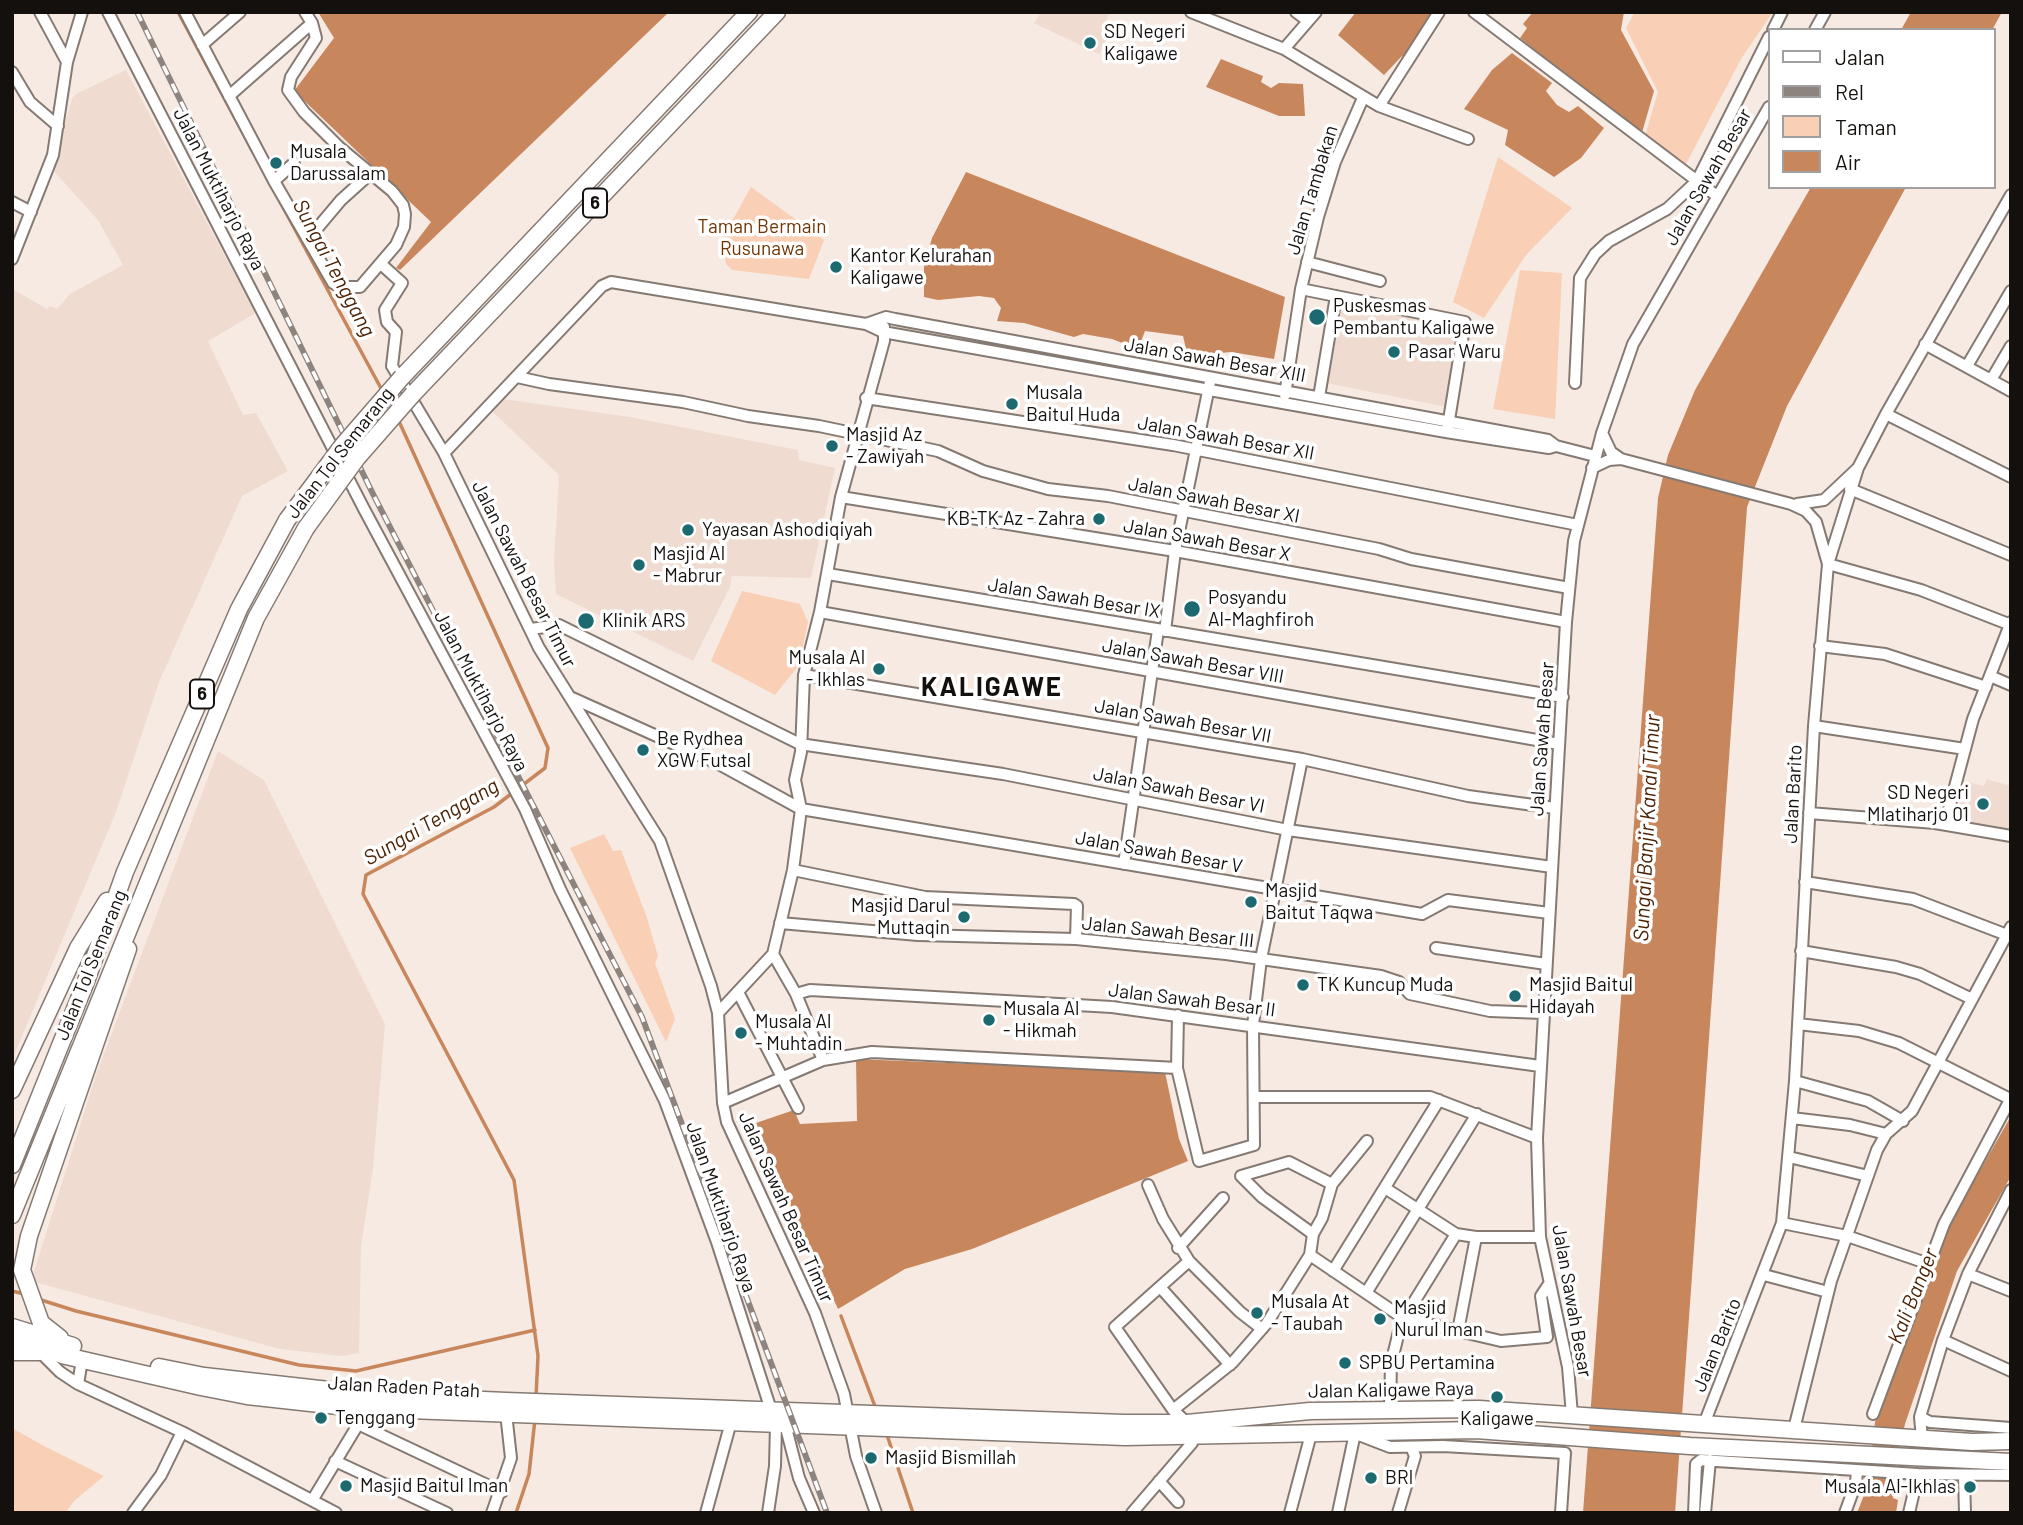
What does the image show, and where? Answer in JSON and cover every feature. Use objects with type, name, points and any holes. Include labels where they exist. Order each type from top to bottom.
[{"type":"highway","name":"Jalan Tol Semarang","points":[[12,1165],[86,984],[125,872],[239,609],[287,520],[343,445],[402,377],[748,12]]},
{"type":"highway","name":"Jalan Tol Semarang","points":[[12,1215],[256,618],[306,528],[357,458],[413,394],[777,12]]},
{"type":"highway","points":[[12,1090],[78,948],[125,872]]},
{"type":"highway","points":[[72,1353],[41,1323],[22,1270],[29,1236],[120,979],[149,880]]},
{"type":"highway","name":"Jalan Raden Patah","points":[[12,1326],[72,1353]]},
{"type":"highway","name":"Jalan Raden Patah","points":[[12,1339],[72,1353],[371,1402],[507,1409],[614,1410],[783,1424]]},
{"type":"highway","points":[[12,1352],[72,1353]]},
{"type":"highway","name":"Jalan Kaligawe Raya","points":[[1190,1430],[1310,1411],[1390,1408],[1579,1415],[1919,1438],[2011,1441]]},
{"type":"highway","name":"Jalan Raden Patah","points":[[614,1410],[731,1422],[783,1424]]},
{"type":"highway","name":"Jalan Kaligawe Raya","points":[[783,1424],[854,1417],[1311,1434],[1476,1430],[1690,1446],[1862,1466],[1914,1469],[2011,1462]]},
{"type":"highway","name":"Jalan Kaligawe Raya","points":[[783,1424],[854,1417],[872,1426],[890,1420]]},
{"type":"street","points":[[40,12],[67,62]]},
{"type":"street","points":[[12,259],[52,155],[67,62],[82,12]]},
{"type":"street","name":"Jalan Muktiharjo Raya","points":[[108,12],[352,485],[525,809],[560,888],[665,1101],[783,1424],[799,1478],[814,1513]]},
{"type":"street","points":[[185,12],[274,181],[333,283],[340,287],[360,287],[389,271],[404,227],[405,214],[403,205],[392,191],[339,147],[304,112],[288,90],[291,78],[316,38],[313,23],[305,12]]},
{"type":"street","points":[[202,45],[240,12]]},
{"type":"street","points":[[1191,12],[1284,49],[1379,106],[1468,139]]},
{"type":"street","points":[[1284,49],[1312,17],[1296,12]]},
{"type":"street","points":[[1379,106],[1439,12]]},
{"type":"street","points":[[1474,12],[1717,196]]},
{"type":"street","points":[[1774,28],[1782,12]]},
{"type":"street","points":[[1816,28],[1825,12]]},
{"type":"street","points":[[229,96],[313,23]]},
{"type":"street","points":[[1575,383],[1580,278],[1595,254],[1609,241],[1667,209],[1697,181],[1768,39]]},
{"type":"street","points":[[12,72],[30,102],[58,126]]},
{"type":"street","name":"Jalan Tambakan","points":[[1284,396],[1307,262],[1335,162],[1363,98]]},
{"type":"street","name":"Jalan Sawah Besar","points":[[1579,1415],[1541,1237],[1537,1138],[1566,622],[1578,525],[1595,456],[1633,344],[1768,109]]},
{"type":"street","points":[[274,181],[294,163]]},
{"type":"street","points":[[309,238],[341,200],[371,173]]},
{"type":"street","name":"Jalan Barito","points":[[1698,1423],[1765,1275],[1782,1223],[1795,1081],[1814,726],[1828,564],[1858,468],[1925,344],[2011,195]]},
{"type":"street","points":[[12,202],[31,212]]},
{"type":"street","points":[[1307,262],[1380,281]]},
{"type":"street","name":"Jalan Sawah Besar Timur","points":[[389,271],[402,283],[385,310],[387,322],[396,332],[393,366],[444,453],[531,629],[569,696],[660,841],[718,1013],[723,1102],[727,1122],[815,1314],[854,1417],[856,1456],[876,1513]]},
{"type":"street","name":"Jalan Sawah Besar XIII","points":[[517,377],[602,286],[611,282],[866,324],[884,336],[1210,383]]},
{"type":"street","points":[[1301,289],[1465,322],[1448,426]]},
{"type":"street","points":[[1967,366],[2011,291]]},
{"type":"street","points":[[1319,397],[1336,296]]},
{"type":"street","points":[[718,1013],[773,954],[793,870],[801,809],[795,780],[804,675],[828,574],[841,497],[884,336],[886,317]]},
{"type":"street","name":"Jalan Sawah Besar XIII","points":[[866,324],[886,317],[1210,383],[1448,426],[1548,440],[1556,446],[1595,456]]},
{"type":"street","points":[[1925,344],[2011,391]]},
{"type":"street","points":[[1991,380],[2011,346]]},
{"type":"street","points":[[444,453],[517,377]]},
{"type":"street","name":"Jalan Sawah Besar XI","points":[[517,377],[856,434],[939,451],[983,471],[1048,489],[1108,496],[1569,588]]},
{"type":"street","points":[[1124,864],[1152,671],[1210,383]]},
{"type":"street","name":"Jalan Sawah Besar XIII","points":[[1284,396],[1319,397],[1448,426]]},
{"type":"street","name":"Jalan Sawah Besar XII","points":[[866,398],[1198,450],[1578,525]]},
{"type":"street","points":[[1886,414],[2011,477]]},
{"type":"street","points":[[1602,433],[1611,452],[1625,461],[1805,506],[1824,500],[1858,468]]},
{"type":"street","points":[[1592,468],[1625,461]]},
{"type":"street","points":[[1850,489],[2011,555]]},
{"type":"street","name":"Jalan Sawah Besar X","points":[[841,497],[1175,551],[1566,622]]},
{"type":"street","points":[[1791,504],[1806,511],[1816,522],[1828,564],[1921,590],[2010,624],[1965,749],[1945,824]]},
{"type":"street","name":"Jalan Sawah Besar IX","points":[[828,574],[1563,698]]},
{"type":"street","name":"Jalan Sawah Besar VIII","points":[[820,612],[1559,744]]},
{"type":"street","name":"Jalan Sawah Besar VI","points":[[531,629],[559,625],[800,744],[1003,774],[1288,830],[1552,867]]},
{"type":"street","points":[[1820,646],[1885,654],[1988,682],[2011,685]]},
{"type":"street","name":"Jalan Sawah Besar VII","points":[[804,675],[1302,759],[1468,796],[1555,808]]},
{"type":"street","name":"Jalan Sawah Besar V","points":[[569,696],[719,765],[801,809],[1422,914],[1448,900],[1549,913]]},
{"type":"street","points":[[1814,726],[1965,749]]},
{"type":"street","points":[[1178,1015],[1177,1068],[1199,1161],[1254,1145],[1252,1025],[1261,959],[1302,759]]},
{"type":"street","points":[[1809,813],[1945,824],[2011,836]]},
{"type":"street","points":[[793,870],[925,897],[1074,904],[1077,906],[1076,939]]},
{"type":"street","points":[[1794,1429],[1828,1292],[1868,1176],[1886,1134],[1903,1121],[2009,931],[1913,899],[1805,882]]},
{"type":"street","name":"Jalan Sawah Besar III","points":[[780,922],[918,935],[1076,939],[1261,959],[1381,976],[1399,982],[1410,994],[1490,1011],[1543,1013]]},
{"type":"street","points":[[1436,948],[1546,964]]},
{"type":"street","points":[[1801,951],[1896,967],[1920,974],[1972,999]]},
{"type":"street","points":[[773,954],[796,994],[823,1060]]},
{"type":"street","name":"Jalan Sawah Besar II","points":[[796,994],[810,990],[1112,1007],[1540,1066]]},
{"type":"street","points":[[737,992],[798,1108]]},
{"type":"street","points":[[1798,1024],[1874,1035],[2010,1098],[1944,1224],[1873,1414]]},
{"type":"street","points":[[723,1102],[823,1060],[872,1052],[1177,1068]]},
{"type":"street","points":[[1795,1081],[1868,1101],[1903,1121]]},
{"type":"street","points":[[1255,1097],[1430,1097],[1537,1138]]},
{"type":"street","points":[[1333,1271],[1440,1100]]},
{"type":"street","points":[[1366,1293],[1476,1114]]},
{"type":"street","points":[[1792,1118],[1850,1125],[1886,1134]]},
{"type":"street","points":[[1173,1410],[1230,1365],[1262,1329],[1310,1255],[1313,1234],[1322,1219],[1332,1184],[1367,1141]]},
{"type":"street","points":[[1789,1157],[1868,1176]]},
{"type":"street","points":[[1313,1234],[1262,1197],[1241,1175],[1289,1162],[1332,1184]]},
{"type":"street","points":[[1148,1185],[1178,1248],[1240,1312],[1262,1329]]},
{"type":"street","points":[[1385,1188],[1456,1234],[1476,1237],[1541,1237]]},
{"type":"street","points":[[1919,1438],[1920,1417],[1943,1340],[1968,1274],[2006,1210],[2011,1190]]},
{"type":"street","points":[[1178,1248],[1223,1198]]},
{"type":"street","points":[[1782,1223],[1847,1236],[1929,1264]]},
{"type":"street","points":[[1390,1408],[1391,1364],[1403,1318],[1456,1234]]},
{"type":"street","points":[[1458,1331],[1476,1237]]},
{"type":"street","points":[[1310,1255],[1403,1318],[1501,1341],[1546,1337],[1541,1296],[1549,1284]]},
{"type":"street","points":[[1132,1513],[1190,1447],[1190,1430],[1115,1327],[1189,1261]]},
{"type":"street","points":[[1968,1274],[2011,1291]]},
{"type":"street","points":[[1765,1275],[1828,1292]]},
{"type":"street","points":[[1160,1287],[1230,1365]]},
{"type":"street","points":[[1943,1340],[2011,1371]]},
{"type":"street","points":[[40,1352],[60,1372],[78,1384],[182,1432],[336,1513]]},
{"type":"street","points":[[72,1353],[78,1384]]},
{"type":"street","points":[[313,1499],[360,1425],[371,1402]]},
{"type":"street","points":[[492,1513],[502,1492],[511,1458],[507,1409]]},
{"type":"street","points":[[1920,1417],[1930,1422],[2011,1428]]},
{"type":"street","points":[[706,1513],[731,1422]]},
{"type":"street","points":[[768,1513],[783,1424]]},
{"type":"street","points":[[360,1425],[502,1492]]},
{"type":"street","points":[[133,1513],[161,1475],[182,1432]]},
{"type":"street","points":[[1338,1513],[1356,1433],[1391,1447],[1443,1446],[1565,1452],[1560,1513]]},
{"type":"street","points":[[1290,1513],[1311,1434]]},
{"type":"street","points":[[1398,1513],[1415,1456],[1411,1447]]},
{"type":"street","points":[[1703,1512],[1696,1464],[1701,1460],[1710,1460],[1862,1466],[1845,1513]]},
{"type":"street","points":[[335,1461],[447,1513]]},
{"type":"street","points":[[1909,1513],[1914,1469],[1964,1476],[2011,1475]]},
{"type":"street","points":[[1964,1476],[1965,1513]]},
{"type":"street","points":[[1159,1481],[1178,1502]]},
{"type":"shaded area","name":"SD Negeri Kaligawe","points":[[1041,12],[1110,12],[1104,25],[1111,31],[1099,54],[1034,23]]},
{"type":"shaded area","points":[[126,70],[254,311],[254,314],[208,341],[243,415],[256,413],[288,471],[242,496],[159,682],[116,812],[12,1060],[12,289],[47,309],[50,306],[57,309],[70,294],[123,265],[98,220],[52,169],[72,99],[76,94]]},
{"type":"shaded area","name":"Pasar Waru","points":[[1341,300],[1462,322],[1447,407],[1326,383]]},
{"type":"shaded area","name":"Yayasan Ashodiqiyah","points":[[503,399],[630,417],[798,450],[799,460],[835,468],[811,578],[732,576],[730,587],[693,661],[556,594],[554,562],[559,475],[492,411]]},
{"type":"shaded area","points":[[218,751],[264,780],[385,1024],[373,1169],[361,1246],[359,1353],[342,1356],[280,1349],[31,1281],[96,1075]]},
{"type":"shaded area","name":"SD Negeri Mlatiharjo 01","points":[[1987,779],[2011,786],[2011,832],[1950,822],[1960,780],[1984,786]]},
{"type":"green space","points":[[1635,12],[1773,12],[1741,59],[1686,164],[1644,139],[1658,92],[1626,28]]},
{"type":"green space","points":[[1498,157],[1572,208],[1526,255],[1484,318],[1453,302]]},
{"type":"green space","name":"Taman Bermain Rusunawa","points":[[751,187],[824,240],[809,279],[732,270],[726,264],[722,239]]},
{"type":"green space","points":[[1520,270],[1562,273],[1555,419],[1493,409]]},
{"type":"green space","points":[[742,591],[800,604],[808,622],[799,665],[775,695],[711,661]]},
{"type":"green space","points":[[604,834],[613,851],[621,850],[646,915],[658,956],[655,963],[675,1019],[666,1042],[570,848]]},
{"type":"green space","points":[[12,1428],[104,1476],[75,1500],[65,1513],[12,1513]]},
{"type":"water","points":[[318,12],[669,12],[400,270],[396,268],[431,222],[294,91],[334,38]]},
{"type":"water","points":[[1356,12],[1435,12],[1406,59],[1402,56],[1384,75],[1338,35]]},
{"type":"water","points":[[1533,12],[1624,12],[1621,30],[1654,91],[1641,136],[1520,38],[1527,28],[1523,24]]},
{"type":"water","points":[[1911,12],[2002,12],[1993,28],[1902,28]]},
{"type":"water","points":[[1512,53],[1552,83],[1546,91],[1557,105],[1569,112],[1578,106],[1604,128],[1581,158],[1554,177],[1505,145],[1508,130],[1464,109],[1492,70]]},
{"type":"water","points":[[1221,59],[1263,76],[1261,82],[1271,88],[1279,83],[1303,84],[1305,116],[1279,116],[1206,87]]},
{"type":"water","points":[[966,172],[1285,297],[1274,359],[1231,352],[1197,355],[1187,353],[1183,336],[1145,331],[1140,344],[1130,346],[1112,339],[1083,334],[1074,337],[1024,323],[997,321],[1001,308],[994,298],[979,296],[938,300],[924,297],[924,267],[932,238]]},
{"type":"water","name":"Sungai Banjir Kanal Timur","points":[[1810,189],[1905,189],[1787,406],[1747,507],[1675,1513],[1583,1513],[1658,498],[1668,455],[1695,390]]},
{"type":"water","points":[[856,1059],[1165,1072],[1179,1139],[1188,1161],[972,1249],[905,1269],[838,1309],[753,1124],[794,1110],[800,1124],[857,1121]]},
{"type":"water","points":[[2011,1116],[2011,1176],[1957,1271],[1905,1424],[1891,1486],[1893,1498],[1898,1500],[1896,1513],[1857,1513],[1868,1485],[1875,1422],[1928,1270],[1958,1209]]},
{"type":"waterway","name":"Sungai Tenggang","points":[[178,12],[253,152]]},
{"type":"waterway","name":"Sungai Tenggang","points":[[272,187],[383,392]]},
{"type":"waterway","name":"Sungai Tenggang","points":[[397,417],[548,748],[545,768],[494,807],[366,875],[363,894],[514,1180],[538,1356],[536,1397]]},
{"type":"waterway","points":[[12,1291],[24,1294]]},
{"type":"waterway","points":[[38,1299],[76,1311],[299,1365],[356,1371],[535,1330]]},
{"type":"waterway","points":[[841,1316],[876,1409]]},
{"type":"waterway","name":"Sungai Tenggang","points":[[516,1513],[529,1474],[535,1419]]},
{"type":"waterway","points":[[886,1432],[913,1513]]},
{"type":"railway","points":[[137,12],[373,494],[642,1017],[827,1513]]},
{"type":"place","name":"SD Negeri Kaligawe","points":[[1090,43]]},
{"type":"place","name":"Musala Darussalam","points":[[276,163]]},
{"type":"place","name":"Kantor Kelurahan Kaligawe","points":[[836,267]]},
{"type":"place","name":"Puskesmas Pembantu Kaligawe","points":[[1317,317]]},
{"type":"place","name":"Pasar Waru","points":[[1394,352]]},
{"type":"place","name":"Musala Baitul Huda","points":[[1012,404]]},
{"type":"place","name":"Masjid Az - Zawiyah","points":[[832,446]]},
{"type":"place","name":"KB-TK Az - Zahra","points":[[1099,519]]},
{"type":"place","name":"Yayasan Ashodiqiyah","points":[[688,530]]},
{"type":"place","name":"Masjid Al - Mabrur","points":[[639,565]]},
{"type":"place","name":"Posyandu Al-Maghfiroh","points":[[1192,609]]},
{"type":"place","name":"Klinik ARS","points":[[586,621]]},
{"type":"place","name":"Musala Al - Ikhlas","points":[[879,669]]},
{"type":"place","name":"Be Rydhea XGW Futsal","points":[[643,750]]},
{"type":"place","name":"SD Negeri Mlatiharjo 01","points":[[1983,804]]},
{"type":"place","name":"Masjid Baitut Taqwa","points":[[1251,902]]},
{"type":"place","name":"Masjid Darul Muttaqin","points":[[964,917]]},
{"type":"place","name":"TK Kuncup Muda","points":[[1303,985]]},
{"type":"place","name":"Masjid Baitul Hidayah","points":[[1515,996]]},
{"type":"place","name":"Musala Al - Hikmah","points":[[989,1020]]},
{"type":"place","name":"Musala Al - Muhtadin","points":[[741,1033]]},
{"type":"place","name":"Musala At - Taubah","points":[[1257,1313]]},
{"type":"place","name":"Masjid Nurul Iman","points":[[1380,1319]]},
{"type":"place","name":"SPBU Pertamina","points":[[1345,1363]]},
{"type":"place","name":"Kaligawe","points":[[1497,1397]]},
{"type":"place","name":"Tenggang","points":[[321,1418]]},
{"type":"place","name":"Masjid Bismillah","points":[[871,1458]]},
{"type":"place","name":"BRI","points":[[1371,1478]]},
{"type":"place","name":"Masjid Baitul Iman","points":[[346,1486]]},
{"type":"place","name":"Musala Al-Ikhlas","points":[[1970,1487]]},
{"type":"district","name":"KALIGAWE","points":[[992,687]]},
{"type":"water label","name":"Kali Banger","points":[[1913,1296]]}]
